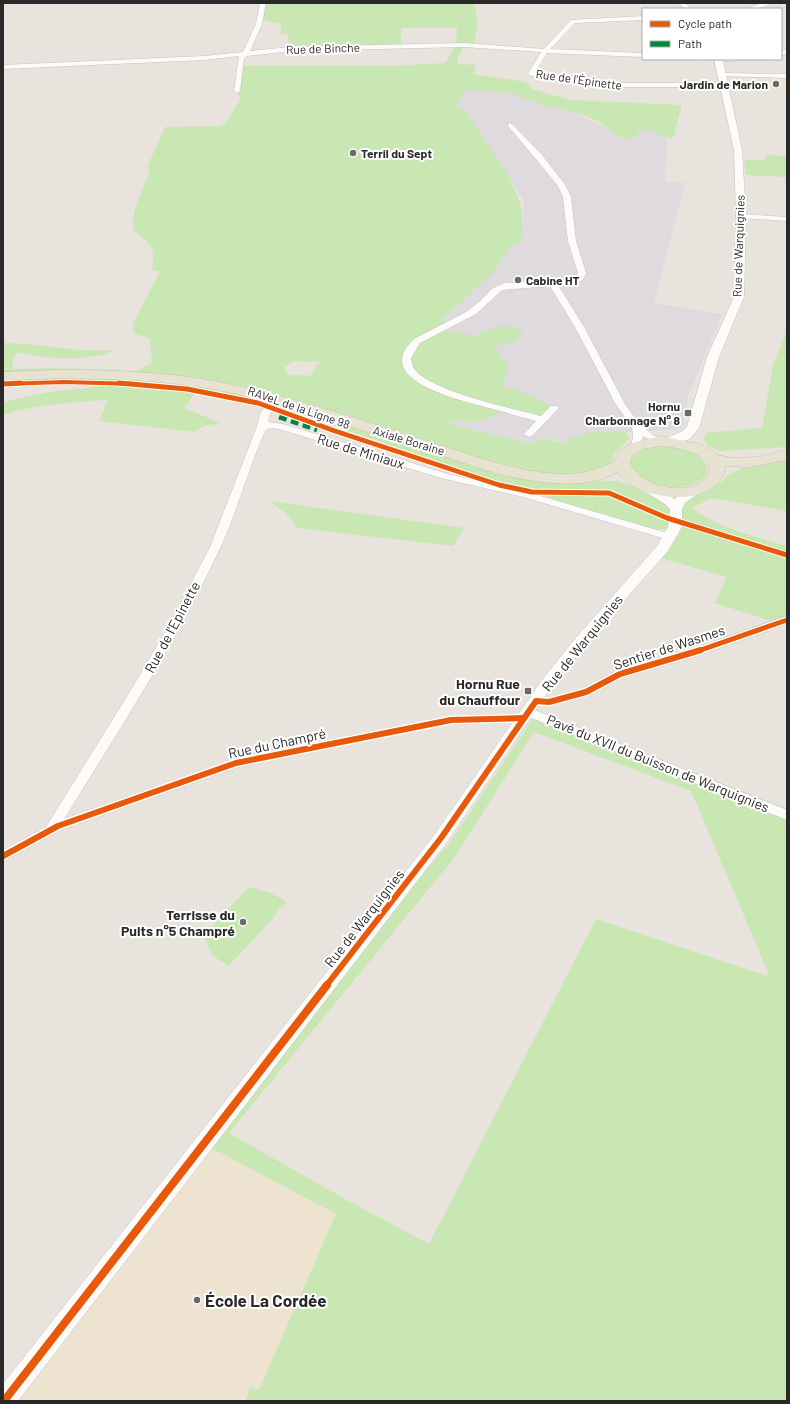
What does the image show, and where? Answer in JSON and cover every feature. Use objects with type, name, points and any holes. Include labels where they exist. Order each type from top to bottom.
[{"type":"main road","name":"Axiale Boraine","points":[[3,376],[51,373],[128,375],[217,386],[276,399],[522,475],[551,479],[593,476],[609,471],[622,463],[625,454],[636,446]]},
{"type":"main road","points":[[636,446],[647,442],[665,441],[684,443],[697,448],[711,458],[715,463],[716,475]]},
{"type":"main road","points":[[593,476],[606,476],[632,480],[650,489],[666,492],[682,492],[697,490],[712,481],[716,475],[725,470],[787,455]]},
{"type":"main road","points":[[711,458],[730,462],[749,463]]},
{"type":"main road","points":[[622,463],[624,472],[632,480]]},
{"type":"street","points":[[237,91],[241,58],[247,51],[259,24],[263,3]]},
{"type":"street","points":[[753,8],[769,3]]},
{"type":"street","points":[[545,51],[573,21],[642,18]]},
{"type":"street","name":"Rue de Binche","points":[[3,68],[186,59],[291,49],[464,45],[545,51],[642,55]]},
{"type":"street","name":"Rue de l'Épinette","points":[[545,51],[531,74],[616,85],[723,80]]},
{"type":"street","name":"Rue de Warquignies","points":[[693,428],[712,358],[739,297],[741,216],[738,150],[718,60]]},
{"type":"street","points":[[723,80],[787,76]]},
{"type":"street","points":[[510,125],[562,186],[567,197],[572,240],[582,273],[580,278],[576,280],[552,283],[504,286],[494,290],[480,306],[470,313],[424,337],[413,345],[408,352],[407,361],[414,376],[436,389],[543,420]]},
{"type":"street","points":[[741,216],[787,219]]},
{"type":"street","points":[[552,283],[570,310],[623,407],[636,426],[650,437],[665,441],[686,436],[693,428]]},
{"type":"street","points":[[530,434],[554,408]]},
{"type":"street","name":"Rue de l'Epinette","points":[[51,829],[102,749],[171,634],[215,547],[261,429],[266,411]]},
{"type":"street","name":"Rue de Miniaux","points":[[261,429],[270,425],[280,426],[459,480],[547,501],[670,537]]},
{"type":"street","points":[[636,426],[638,433],[638,441],[636,446]]},
{"type":"street","points":[[693,428],[697,448]]},
{"type":"street","points":[[650,489],[670,501],[676,509],[687,495],[697,490]]},
{"type":"street","name":"Rue de Warquignies","points":[[4,1401],[441,838],[530,710],[547,683],[579,643],[663,548],[675,527],[676,509]]},
{"type":"street","name":"Sentier de Wasmes","points":[[530,710],[549,702],[586,692],[620,674],[700,651],[787,620]]},
{"type":"street","name":"Pavé du XVII du Buisson de Warquignies","points":[[530,710],[787,815]]},
{"type":"street","name":"Rue du Champré","points":[[3,856],[51,829],[236,763],[451,720],[530,710]]},
{"type":"shaded area","name":"Jardin de Marion","points":[[764,77],[787,78],[787,91],[767,90]]},
{"type":"shaded area","points":[[459,88],[514,94],[534,102],[572,112],[605,127],[623,139],[643,130],[652,131],[667,138],[665,181],[685,183],[654,303],[722,314],[688,396],[683,429],[626,432],[603,431],[564,443],[558,440],[546,438],[529,443],[444,422],[322,362],[512,244],[521,244],[524,201],[465,110],[456,106]]},
{"type":"shaded area","name":"École La Cordée","points":[[210,1147],[336,1214],[259,1390],[250,1387],[246,1401],[19,1401]]},
{"type":"green space","points":[[263,3],[473,3],[477,14],[477,29],[473,46],[464,46],[458,57],[458,64],[476,65],[473,74],[526,82],[532,89],[570,100],[682,105],[673,138],[664,137],[652,131],[643,131],[637,133],[637,138],[623,139],[596,120],[576,113],[539,104],[513,94],[464,89],[460,101],[456,106],[465,110],[514,187],[521,209],[521,244],[512,244],[495,271],[441,320],[450,325],[439,330],[479,336],[479,332],[501,326],[523,328],[517,341],[493,347],[507,365],[508,372],[501,387],[515,388],[554,408],[543,420],[504,409],[483,420],[446,423],[529,443],[546,438],[564,443],[578,436],[594,432],[626,432],[629,439],[613,455],[613,465],[589,471],[567,474],[538,473],[510,469],[300,402],[277,396],[272,402],[508,476],[543,482],[616,481],[632,486],[661,501],[673,511],[669,528],[657,530],[559,501],[527,488],[487,479],[268,403],[266,404],[196,391],[184,408],[221,423],[204,426],[194,432],[99,421],[108,400],[42,406],[3,415],[3,402],[48,392],[126,384],[54,382],[3,384],[3,343],[101,351],[115,350],[106,354],[81,358],[53,358],[17,352],[12,361],[13,369],[55,368],[122,370],[128,375],[152,363],[150,339],[137,335],[133,332],[133,324],[160,271],[152,270],[153,256],[151,246],[133,230],[133,217],[136,205],[149,173],[148,165],[165,127],[220,126],[227,121],[241,98],[238,96],[240,66],[391,66],[445,63],[456,45],[457,28],[401,28],[401,45],[290,47],[287,34],[280,34],[282,24],[260,19]],"holes":[[[295,361],[321,362],[317,365],[310,376],[288,376],[284,367]]]},
{"type":"green space","points":[[765,155],[787,156],[787,177],[746,175],[744,160],[765,160]]},
{"type":"green space","points":[[787,330],[787,447],[720,451],[708,446],[704,439],[706,433],[762,428],[773,365]]},
{"type":"green space","points":[[661,445],[682,448],[698,456],[707,467],[705,476],[699,482],[690,485],[667,487],[656,485],[637,476],[632,470],[630,461],[633,457],[644,449]]},
{"type":"green space","points":[[787,458],[787,511],[712,498],[692,508],[725,527],[787,546],[787,621],[777,623],[715,603],[727,577],[660,558],[679,535],[682,505],[692,496],[720,483],[728,475],[742,468]]},
{"type":"green space","points":[[269,501],[464,528],[453,546],[298,528],[286,513]]},
{"type":"green space","points":[[534,717],[689,780],[693,772],[787,809],[787,1401],[246,1401],[250,1387],[259,1390],[336,1214],[210,1147],[403,898],[451,841]],"holes":[[[534,732],[691,791],[770,977],[596,919],[429,1244],[345,1199],[229,1133],[454,858]]]},
{"type":"green space","name":"Terrisse du Puits n°5 Champré","points":[[249,887],[271,893],[287,902],[228,966],[212,955],[204,935]]},
{"type":"marked path","points":[[279,417],[317,430]]},
{"type":"cycle path","name":"RAVeL de la Ligne 98","points":[[3,384],[64,382],[125,383],[187,389],[247,400],[280,410],[335,431],[499,485],[532,492],[609,493],[667,518],[787,555]]},
{"type":"cycle path","points":[[4,1401],[441,838],[536,701],[549,702],[586,692],[620,674],[699,651],[787,620]]},
{"type":"cycle path","points":[[3,856],[58,826],[236,763],[451,720],[524,718]]},
{"type":"place","name":"Jardin de Marion","points":[[776,84]]},
{"type":"place","name":"Terril du Sept","points":[[353,153]]},
{"type":"place","name":"Cabine HT","points":[[518,280]]},
{"type":"place","name":"Hornu Charbonnage N° 8","points":[[688,413]]},
{"type":"place","name":"Hornu Rue du Chauffour","points":[[528,691]]},
{"type":"place","name":"Terrisse du Puits n°5 Champré","points":[[243,922]]},
{"type":"place","name":"École La Cordée","points":[[197,1300]]}]
